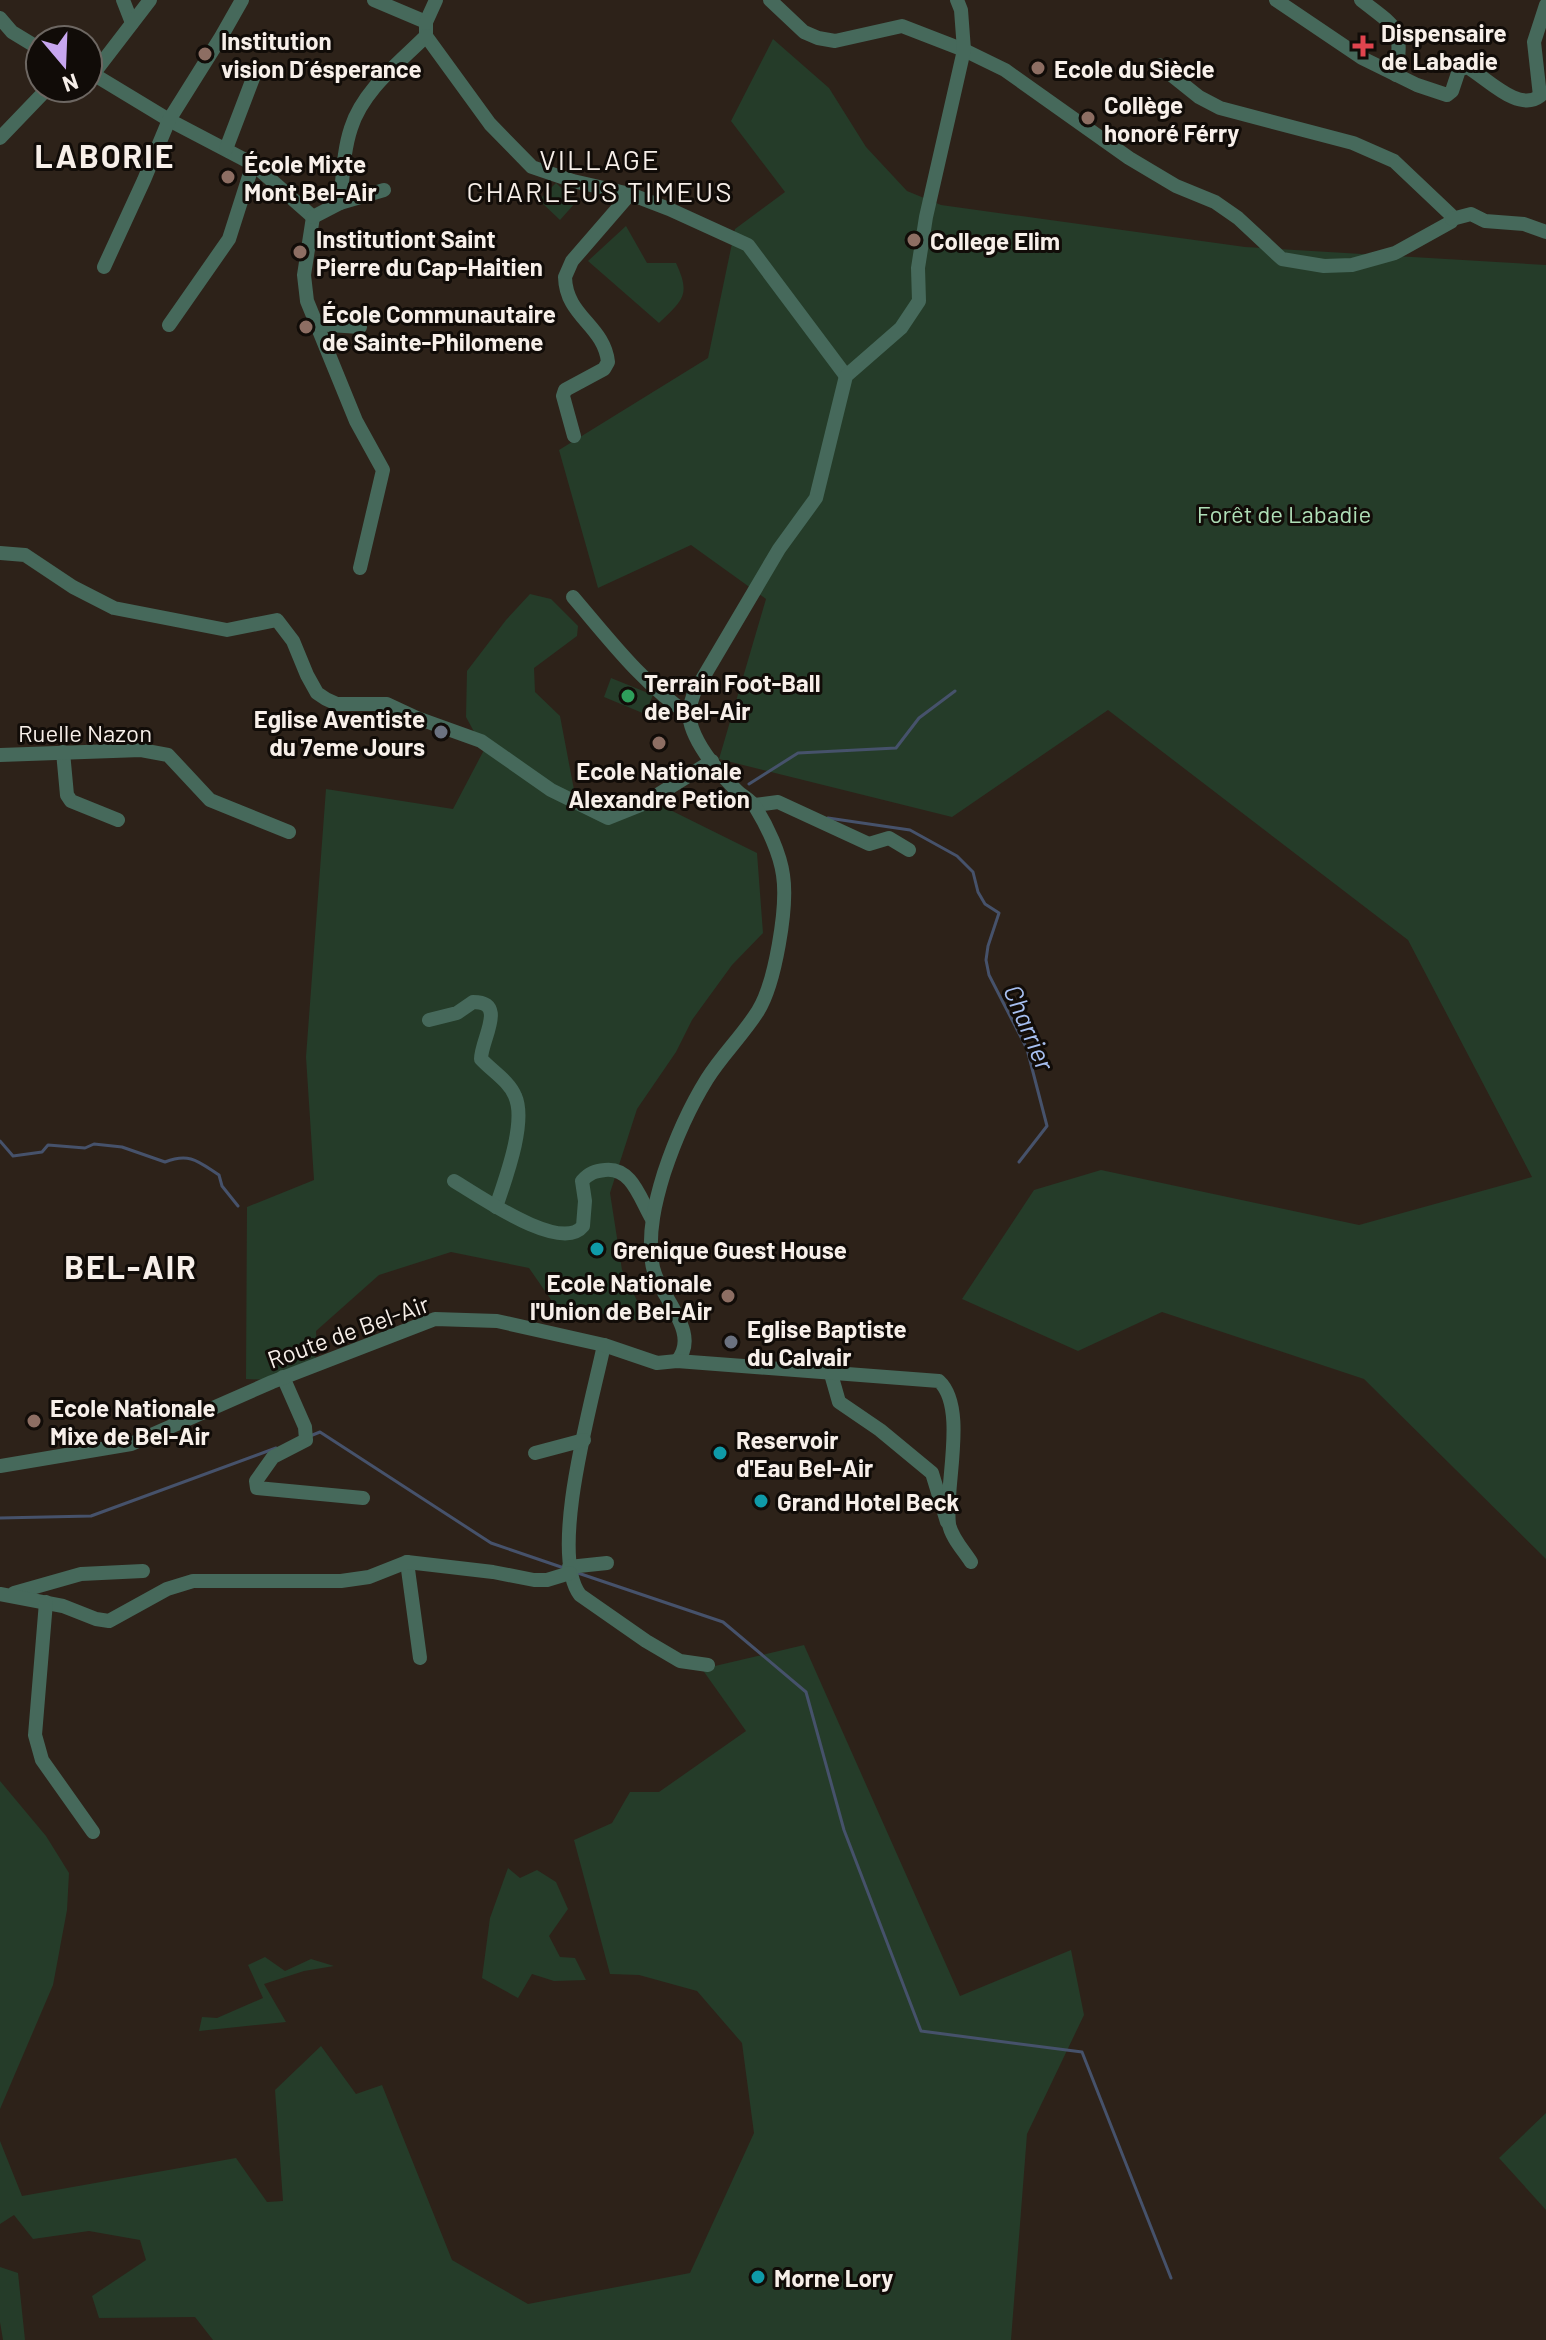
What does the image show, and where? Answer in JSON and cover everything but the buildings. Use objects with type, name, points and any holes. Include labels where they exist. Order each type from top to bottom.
[{"type":"street","points":[[123,0],[132,23]]},
{"type":"street","points":[[104,56],[150,0]]},
{"type":"street","points":[[104,267],[169,120],[242,0]]},
{"type":"street","points":[[374,0],[426,29],[490,124],[532,167],[573,181],[630,194],[748,245],[846,376]]},
{"type":"street","points":[[340,203],[351,126],[371,90],[426,29],[436,0]]},
{"type":"street","points":[[770,0],[804,32],[818,38],[835,41],[902,26],[1005,70],[1129,158],[1176,186],[1215,202],[1238,218],[1282,259],[1324,266],[1352,265],[1395,253],[1452,219],[1471,214],[1485,221],[1524,224],[1546,232]]},
{"type":"street","points":[[688,714],[694,693],[764,575],[816,498],[846,376],[901,328],[919,301],[918,268],[926,217],[964,50],[961,10],[957,0]]},
{"type":"street","points":[[1276,0],[1362,58],[1444,95],[1452,91],[1459,70],[1467,67],[1525,102],[1537,99],[1541,92],[1534,42],[1546,5]]},
{"type":"street","points":[[1361,0],[1393,25],[1399,34],[1396,75]]},
{"type":"street","points":[[0,18],[12,32],[24,39]]},
{"type":"street","points":[[0,44],[12,32]]},
{"type":"street","points":[[1159,65],[1199,97],[1220,108],[1353,143],[1394,161],[1452,219]]},
{"type":"street","points":[[226,149],[255,73]]},
{"type":"street","points":[[104,80],[169,120],[253,164],[313,217]]},
{"type":"street","points":[[0,138],[33,104]]},
{"type":"street","points":[[169,325],[229,239],[253,164]]},
{"type":"street","points":[[313,217],[340,203],[384,190]]},
{"type":"street","points":[[574,436],[563,396],[565,390],[604,369],[608,362],[600,337],[573,309],[565,277],[572,261],[630,194]]},
{"type":"street","points":[[313,217],[304,275],[307,301],[356,421],[383,470],[360,568]]},
{"type":"street","points":[[314,324],[360,327]]},
{"type":"street","points":[[0,553],[25,555],[73,587],[114,608],[227,630],[277,620],[293,641],[317,693],[326,699],[337,704],[387,704],[481,741],[551,790],[608,818],[643,804],[712,761]]},
{"type":"street","points":[[573,597],[620,655],[660,693],[688,714],[701,746],[712,761],[737,791],[755,805],[783,874],[783,907],[775,961],[759,1009],[707,1079],[681,1128],[652,1219],[652,1266],[680,1322],[686,1342],[684,1354],[677,1361]]},
{"type":"street","name":"Ruelle Nazon","points":[[0,755],[141,750],[168,755],[210,800],[289,832]]},
{"type":"street","points":[[63,752],[67,795],[71,801],[118,820]]},
{"type":"street","points":[[755,805],[778,802],[869,844],[889,838],[909,850]]},
{"type":"street","points":[[429,1020],[457,1013],[473,1002],[486,1004],[492,1010],[481,1047],[481,1059],[514,1093],[518,1109],[517,1137],[496,1207]]},
{"type":"street","points":[[454,1181],[496,1207],[551,1233],[574,1234],[583,1226],[585,1201],[582,1181],[595,1171],[615,1169],[624,1172],[652,1219]]},
{"type":"street","name":"Route de Bel-Air","points":[[0,1466],[131,1444],[283,1377],[435,1319],[497,1321],[604,1345],[657,1363],[677,1361],[939,1381],[950,1397],[953,1439],[949,1526]]},
{"type":"street","points":[[604,1345],[567,1533],[569,1570],[580,1595],[646,1641],[680,1661],[708,1665]]},
{"type":"street","points":[[831,1374],[839,1402],[880,1430],[932,1473],[949,1526],[971,1562]]},
{"type":"street","points":[[283,1377],[306,1438],[273,1457],[256,1481],[257,1488],[363,1498]]},
{"type":"street","points":[[535,1453],[584,1440]]},
{"type":"street","points":[[407,1562],[420,1658]]},
{"type":"street","points":[[4,1594],[46,1602],[109,1621],[167,1589],[193,1581],[341,1581],[369,1577],[407,1562],[547,1580],[569,1570],[607,1563]]},
{"type":"street","points":[[4,1594],[81,1574],[143,1571]]},
{"type":"street","points":[[46,1602],[35,1735],[37,1748],[42,1760],[93,1832]]},
{"type":"green space","name":"Forêt de Labadie","points":[[773,39],[829,88],[866,147],[907,191],[941,205],[1245,247],[1546,265],[1546,1559],[1364,1379],[1162,1312],[1078,1351],[962,1299],[1034,1190],[1101,1170],[1359,1225],[1532,1177],[1408,940],[1108,710],[952,817],[719,759],[766,599],[691,545],[598,588],[559,450],[708,358],[735,229],[785,192],[731,121]]},
{"type":"green space","points":[[556,183],[576,202],[560,220],[539,200]]},
{"type":"green space","points":[[626,226],[647,263],[676,263],[681,274],[682,296],[659,323],[588,261]]},
{"type":"green space","points":[[530,594],[551,599],[578,626],[577,636],[534,668],[535,692],[560,716],[575,795],[648,799],[757,853],[763,933],[732,965],[692,1020],[676,1052],[637,1109],[610,1193],[622,1270],[648,1323],[554,1304],[529,1268],[451,1252],[379,1275],[316,1331],[317,1351],[312,1368],[292,1381],[246,1379],[247,1207],[314,1180],[306,1057],[326,789],[453,809],[484,750],[466,717],[467,671]]},
{"type":"green space","name":"Terrain Foot-Ball de Bel-Air","points":[[611,678],[653,695],[645,714],[604,697]]},
{"type":"green space","points":[[804,1645],[960,1996],[1071,1950],[1084,2015],[1027,2134],[1011,2340],[213,2340],[195,2317],[99,2318],[92,2296],[146,2260],[140,2240],[89,2231],[33,2239],[14,2215],[0,2224],[0,2141],[22,2196],[236,2158],[267,2202],[283,2201],[275,2090],[321,2046],[356,2094],[382,2085],[452,2260],[528,2304],[690,2273],[754,2133],[742,2043],[697,1991],[639,1975],[610,1974],[574,1840],[612,1823],[630,1792],[659,1792],[746,1731],[702,1669]]},
{"type":"green space","points":[[0,1781],[46,1836],[69,1873],[67,1910],[53,1985],[0,2109]]},
{"type":"green space","points":[[508,1868],[520,1878],[537,1870],[556,1882],[568,1909],[549,1936],[560,1957],[575,1958],[586,1980],[554,1981],[532,1974],[518,1998],[482,1978],[490,1918]]},
{"type":"green space","points":[[265,1957],[285,1971],[311,1959],[334,1966],[304,1971],[264,1984],[286,2022],[199,2031],[202,2017],[217,2018],[263,1998],[248,1965]]},
{"type":"green space","points":[[1546,2113],[1546,2210],[1499,2158]]},
{"type":"green space","points":[[0,2267],[18,2273],[25,2340],[3,2340]]},
{"type":"waterway","points":[[749,784],[798,753],[896,748],[919,718],[955,691]]},
{"type":"waterway","name":"Charrier","points":[[828,818],[910,830],[957,856],[973,872],[985,904],[999,913],[988,946],[986,960],[989,975],[1027,1049],[1047,1126],[1019,1162]]},
{"type":"waterway","points":[[0,1141],[13,1156],[42,1152],[48,1145],[85,1148],[94,1144],[122,1147],[165,1162],[188,1158],[219,1175],[222,1186],[238,1206]]},
{"type":"waterway","points":[[310,1436],[320,1432],[491,1543],[564,1568]]},
{"type":"waterway","points":[[0,1518],[91,1516],[276,1448]]},
{"type":"waterway","points":[[575,1572],[723,1622],[806,1692],[844,1830],[921,2031],[1082,2052],[1171,2278]]},
{"type":"place","name":"Dispensaire de Labadie","points":[[1363,46]]},
{"type":"place","name":"Institution vision D´ésperance","points":[[205,54]]},
{"type":"place","name":"Ecole du Siècle","points":[[1038,68]]},
{"type":"place","name":"Collège honoré Férry","points":[[1088,118]]},
{"type":"place","name":"École Mixte Mont Bel-Air","points":[[228,177]]},
{"type":"place","name":"College Elim","points":[[914,240]]},
{"type":"place","name":"Institutiont Saint Pierre du Cap-Haitien","points":[[300,252]]},
{"type":"place","name":"École Communautaire de Sainte-Philomene","points":[[306,327]]},
{"type":"place","name":"Terrain Foot-Ball de Bel-Air","points":[[628,696]]},
{"type":"place","name":"Eglise Aventiste du 7eme Jours","points":[[441,732]]},
{"type":"place","name":"Ecole Nationale Alexandre Petion","points":[[659,743]]},
{"type":"place","name":"Grenique Guest House","points":[[597,1249]]},
{"type":"place","name":"Ecole Nationale l'Union de Bel-Air","points":[[728,1296]]},
{"type":"place","name":"Eglise Baptiste du Calvair","points":[[731,1342]]},
{"type":"place","name":"Ecole Nationale Mixe de Bel-Air","points":[[34,1421]]},
{"type":"place","name":"Reservoir d'Eau Bel-Air","points":[[720,1453]]},
{"type":"place","name":"Grand Hotel Beck","points":[[761,1501]]},
{"type":"place","name":"Morne Lory","points":[[758,2277]]},
{"type":"district","name":"LABORIE","points":[[105,155]]},
{"type":"district","name":"VILLAGE CHARLEUS TIMEUS","points":[[600,175]]},
{"type":"district","name":"BEL-AIR","points":[[131,1266]]}]
